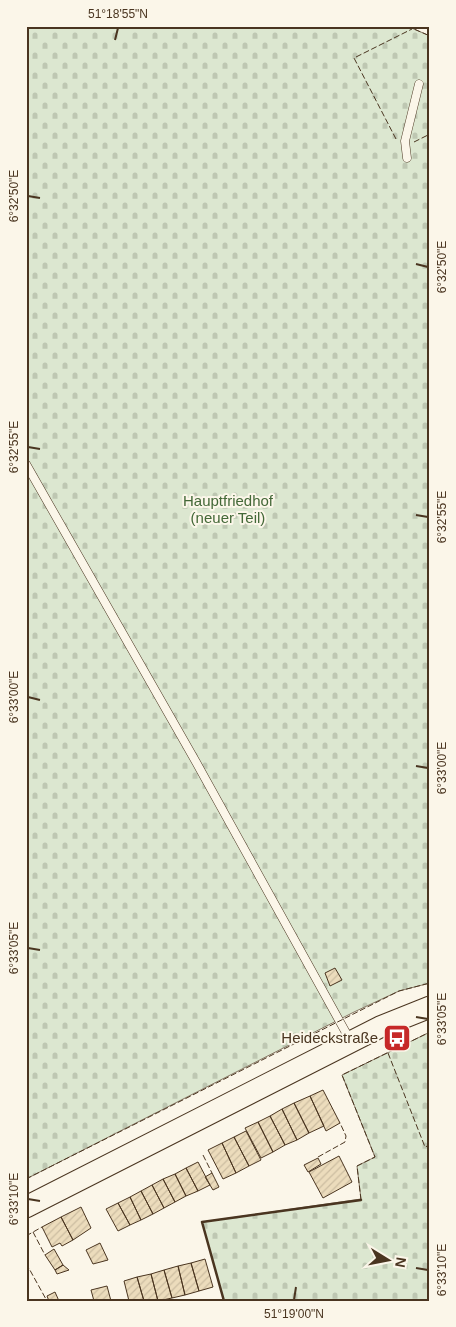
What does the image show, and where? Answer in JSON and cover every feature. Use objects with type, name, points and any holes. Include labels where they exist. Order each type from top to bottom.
[{"type":"street","points":[[26,1207],[390,1022],[430,1007]]},
{"type":"lane","points":[[407,158],[405,141],[419,84]]},
{"type":"lane","points":[[26,464],[196,762],[351,1042]]},
{"type":"green space","name":"Hauptfriedhof (neuer Teil)","points":[[26,26],[407,26],[430,36],[430,983],[399,991],[354,1012],[26,1179]]},
{"type":"green space","points":[[430,1032],[430,1301],[224,1301],[202,1222],[361,1199],[357,1166],[375,1157],[342,1075]]},
{"type":"building","points":[[335,968],[342,980],[330,986],[325,973]]},
{"type":"building","points":[[323,1090],[340,1123],[326,1131],[310,1096]]},
{"type":"building","points":[[310,1096],[324,1126],[309,1133],[294,1103]]},
{"type":"building","points":[[294,1103],[309,1133],[297,1140],[282,1109]]},
{"type":"building","points":[[282,1109],[297,1140],[285,1145],[270,1116]]},
{"type":"building","points":[[270,1116],[285,1145],[273,1152],[258,1122]]},
{"type":"building","points":[[258,1122],[273,1152],[261,1158],[245,1128]]},
{"type":"building","points":[[246,1131],[261,1160],[249,1166],[234,1137]]},
{"type":"building","points":[[234,1137],[249,1166],[236,1173],[222,1143]]},
{"type":"building","points":[[222,1143],[236,1173],[223,1179],[208,1150]]},
{"type":"building","points":[[339,1156],[352,1182],[323,1198],[309,1172]]},
{"type":"building","points":[[318,1158],[321,1164],[308,1172],[304,1165]]},
{"type":"building","points":[[198,1162],[210,1185],[198,1191],[186,1168]]},
{"type":"building","points":[[186,1168],[198,1191],[186,1196],[175,1174]]},
{"type":"building","points":[[212,1173],[219,1187],[213,1190],[205,1177]]},
{"type":"building","points":[[175,1174],[186,1196],[175,1202],[163,1179]]},
{"type":"building","points":[[163,1179],[175,1202],[164,1208],[152,1185]]},
{"type":"building","points":[[152,1185],[164,1208],[153,1214],[141,1191]]},
{"type":"building","points":[[141,1191],[153,1214],[141,1220],[130,1197]]},
{"type":"building","points":[[130,1197],[141,1220],[130,1225],[118,1203]]},
{"type":"building","points":[[118,1203],[130,1225],[118,1231],[106,1209]]},
{"type":"building","points":[[81,1207],[91,1228],[73,1240],[61,1217]]},
{"type":"building","points":[[61,1217],[73,1240],[62,1246],[60,1243],[52,1247],[42,1227]]},
{"type":"building","points":[[100,1243],[108,1260],[93,1264],[86,1250]]},
{"type":"building","points":[[54,1249],[63,1265],[55,1270],[45,1255]]},
{"type":"building","points":[[205,1259],[213,1287],[199,1291],[191,1263]]},
{"type":"building","points":[[191,1263],[199,1291],[185,1295],[178,1266]]},
{"type":"building","points":[[63,1265],[69,1270],[57,1274],[55,1270]]},
{"type":"building","points":[[178,1266],[185,1295],[172,1298],[164,1270]]},
{"type":"building","points":[[164,1270],[172,1298],[158,1301],[151,1274]]},
{"type":"building","points":[[151,1274],[158,1301],[144,1301],[137,1277]]},
{"type":"building","points":[[137,1277],[144,1301],[129,1301],[124,1281]]},
{"type":"building","points":[[107,1286],[111,1301],[94,1301],[91,1290]]},
{"type":"building","points":[[55,1292],[59,1301],[49,1301],[47,1296]]},
{"type":"fence","points":[[407,26],[430,36]]},
{"type":"fence","points":[[396,139],[354,58],[412,29]]},
{"type":"fence","points":[[414,142],[430,134]]},
{"type":"fence","points":[[26,1179],[399,991],[430,983]]},
{"type":"fence","points":[[361,1200],[357,1166],[375,1157],[342,1075],[430,1032]]},
{"type":"fence","points":[[388,1053],[425,1147],[430,1145]]},
{"type":"fence","points":[[318,1157],[345,1142],[346,1136],[340,1123]]},
{"type":"fence","points":[[203,1155],[212,1173]]},
{"type":"fence","points":[[26,1236],[42,1227]]},
{"type":"fence","points":[[33,1232],[45,1255]]},
{"type":"fence","points":[[26,1263],[47,1301]]},
{"type":"wall","points":[[224,1301],[202,1222],[361,1200]]},
{"type":"place","name":"Heideckstraße","points":[[397,1038]]}]
